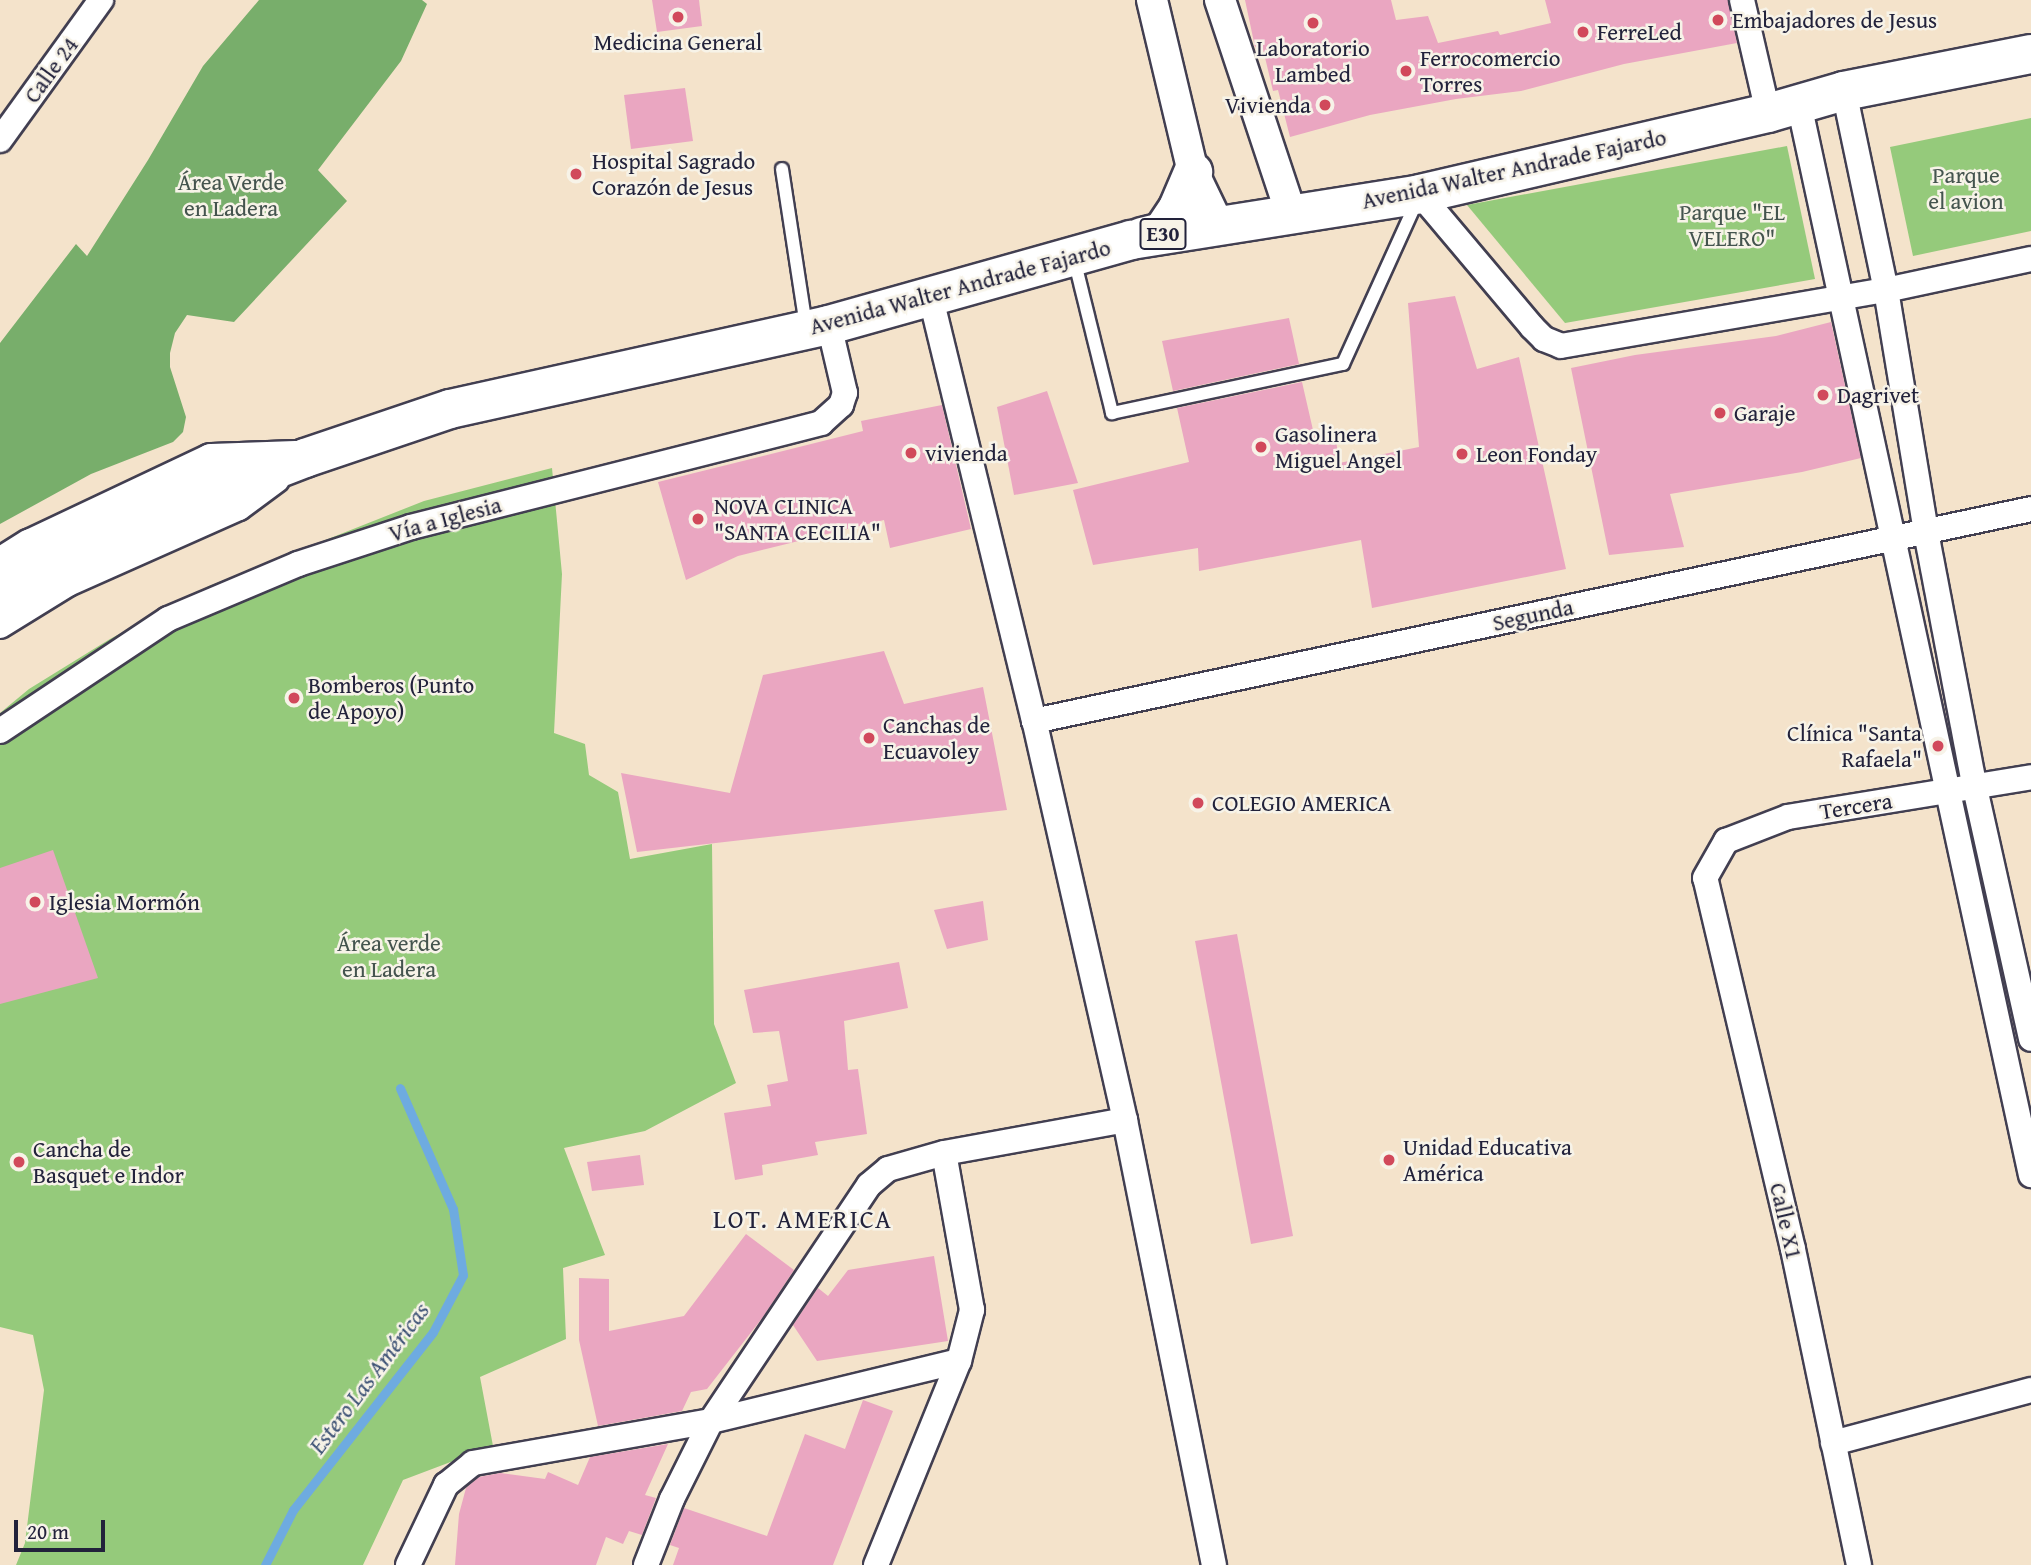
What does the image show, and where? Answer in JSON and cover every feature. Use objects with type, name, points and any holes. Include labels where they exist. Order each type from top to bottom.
[{"type":"main road","name":"Avenida Walter Andrade Fajardo","points":[[0,598],[111,533],[305,458],[450,409],[818,327],[1132,240],[1420,194],[1783,108],[1844,91],[2031,54]]},
{"type":"main road","points":[[1132,240],[1162,232],[1178,208],[1193,172]]},
{"type":"main road","name":"Avenida Walter Andrade Fajardo","points":[[0,565],[32,546],[211,461],[305,458]]},
{"type":"street","name":"Calle 24","points":[[0,140],[102,0]]},
{"type":"street","points":[[1153,0],[1193,172],[1218,225]]},
{"type":"street","points":[[1220,0],[1291,213]]},
{"type":"street","points":[[1742,0],[1783,108],[1843,297],[2031,1175]]},
{"type":"street","points":[[1844,91],[1886,290],[1926,532],[1975,788],[2031,1039]]},
{"type":"street","points":[[1420,194],[1532,327],[1544,339],[1561,346],[1886,290],[2031,259]]},
{"type":"street","points":[[930,295],[1034,721],[1125,1120],[1214,1565]]},
{"type":"street","name":"Vía a Iglesia","points":[[0,731],[168,619],[298,564],[411,527],[821,423],[841,405],[845,393],[818,327]]},
{"type":"street","name":"Avenida Walter Andrade Fajardo","points":[[0,626],[68,584],[239,508],[305,458]]},
{"type":"street","name":"Segunda","points":[[1034,721],[2031,509]]},
{"type":"street","name":"Tercera","points":[[1704,878],[1727,841],[1788,817],[2031,777]]},
{"type":"street","name":"Calle X1","points":[[1704,878],[1793,1250],[1859,1565]]},
{"type":"street","points":[[646,1565],[672,1499],[711,1421],[869,1185],[888,1169],[944,1153],[1125,1120]]},
{"type":"street","points":[[876,1565],[959,1361],[972,1310],[944,1153]]},
{"type":"street","points":[[408,1565],[446,1485],[473,1463],[711,1421],[959,1361]]},
{"type":"street","points":[[1833,1443],[2031,1390]]},
{"type":"lane","points":[[782,169],[818,327]]},
{"type":"lane","points":[[1073,255],[1112,413],[1343,364],[1420,194]]},
{"type":"green space","name":"Área Verde en Ladera","points":[[259,0],[422,0],[427,4],[401,61],[318,170],[347,201],[234,322],[187,315],[175,333],[170,367],[186,417],[183,432],[173,442],[91,474],[0,524],[0,343],[76,244],[87,256],[203,66]]},
{"type":"green space","name":"Parque el avion","points":[[2031,118],[2031,231],[1913,256],[1890,147]]},
{"type":"green space","name":"Parque \"EL VELERO\"","points":[[1787,146],[1815,279],[1565,323],[1467,205]]},
{"type":"green space","name":"Área verde en Ladera","points":[[552,468],[562,574],[554,733],[585,744],[589,775],[618,792],[630,859],[712,844],[714,1024],[736,1083],[645,1131],[564,1148],[605,1255],[563,1268],[566,1339],[480,1377],[493,1446],[403,1480],[363,1565],[16,1565],[25,1543],[44,1390],[33,1335],[0,1327],[0,713],[29,689],[110,639],[209,586],[424,501]]},
{"type":"building","name":"Medicina General","points":[[652,0],[699,0],[702,26],[657,32]]},
{"type":"building","points":[[1245,0],[1391,0],[1396,20],[1428,16],[1438,43],[1498,31],[1500,35],[1551,23],[1545,0],[1728,0],[1737,43],[1624,64],[1521,91],[1456,99],[1370,115],[1290,137],[1278,90],[1273,91],[1262,45],[1255,47]]},
{"type":"building","points":[[685,88],[693,141],[631,149],[624,95]]},
{"type":"building","points":[[1455,296],[1477,369],[1519,357],[1566,569],[1372,608],[1361,540],[1199,571],[1198,548],[1093,565],[1073,490],[1189,462],[1177,408],[1302,382],[1313,430],[1335,432],[1339,463],[1419,447],[1408,303]]},
{"type":"building","points":[[1289,318],[1299,364],[1173,391],[1162,341]]},
{"type":"building","points":[[1831,322],[1861,458],[1802,472],[1670,494],[1684,547],[1609,555],[1571,368],[1635,355],[1776,336]]},
{"type":"building","points":[[1047,391],[1078,483],[1014,495],[997,407]]},
{"type":"building","points":[[942,405],[971,529],[890,548],[884,520],[738,556],[686,580],[658,482],[863,431],[861,421]]},
{"type":"building","name":"Canchas de Ecuavoley","points":[[884,651],[904,704],[983,687],[1007,810],[637,852],[621,773],[730,793],[763,675]]},
{"type":"building","name":"Iglesia Mormón","points":[[53,850],[98,978],[0,1004],[0,868]]},
{"type":"building","points":[[983,901],[988,940],[947,949],[934,910]]},
{"type":"building","points":[[1237,934],[1293,1236],[1251,1244],[1195,941]]},
{"type":"building","points":[[899,962],[908,1008],[844,1021],[848,1070],[858,1069],[867,1134],[815,1142],[818,1155],[762,1165],[763,1175],[735,1180],[724,1113],[771,1106],[767,1085],[788,1081],[779,1031],[753,1033],[744,990]]},
{"type":"building","points":[[640,1155],[644,1185],[592,1191],[587,1162]]},
{"type":"building","points":[[746,1234],[794,1270],[763,1317],[707,1389],[691,1392],[682,1411],[598,1426],[579,1340],[579,1278],[609,1279],[609,1331],[684,1316]]},
{"type":"building","points":[[934,1256],[948,1341],[817,1361],[793,1325],[818,1288],[828,1296],[848,1270]]},
{"type":"building","points":[[863,1400],[893,1411],[833,1565],[673,1565],[679,1548],[670,1545],[684,1508],[767,1536],[805,1434],[845,1449]]},
{"type":"building","points":[[668,1444],[645,1495],[656,1498],[642,1535],[629,1531],[623,1544],[606,1537],[596,1565],[455,1565],[459,1514],[466,1488],[479,1477],[500,1473],[545,1479],[548,1472],[578,1485],[590,1457]]},
{"type":"waterway","name":"Estero Las Américas","points":[[265,1565],[293,1510],[433,1332],[463,1275],[453,1209],[400,1088]]},
{"type":"place","name":"Medicina General","points":[[678,17]]},
{"type":"place","name":"Embajadores de Jesus","points":[[1718,20]]},
{"type":"place","name":"Laboratorio Lambed","points":[[1313,23]]},
{"type":"place","name":"FerreLed","points":[[1583,32]]},
{"type":"place","name":"Ferrocomercio Torres","points":[[1406,71]]},
{"type":"place","name":"Vivienda","points":[[1325,105]]},
{"type":"place","name":"Hospital Sagrado Corazón de Jesus","points":[[576,174]]},
{"type":"place","name":"Dagrivet","points":[[1823,395]]},
{"type":"place","name":"Garaje","points":[[1720,413]]},
{"type":"place","name":"Gasolinera Miguel Angel","points":[[1261,447]]},
{"type":"place","name":"vivienda","points":[[911,453]]},
{"type":"place","name":"Leon Fonday","points":[[1462,454]]},
{"type":"place","name":"NOVA CLINICA \"SANTA CECILIA\"","points":[[698,519]]},
{"type":"place","name":"Bomberos (Punto de Apoyo)","points":[[294,698]]},
{"type":"place","name":"Canchas de Ecuavoley","points":[[869,738]]},
{"type":"place","name":"Clínica \"Santa Rafaela\"","points":[[1938,746]]},
{"type":"place","name":"COLEGIO AMERICA","points":[[1198,803]]},
{"type":"place","name":"Iglesia Mormón","points":[[35,902]]},
{"type":"place","name":"Unidad Educativa América","points":[[1389,1160]]},
{"type":"place","name":"Cancha de Basquet e Indor","points":[[19,1162]]},
{"type":"district","name":"LOT. AMERICA","points":[[803,1219]]}]
